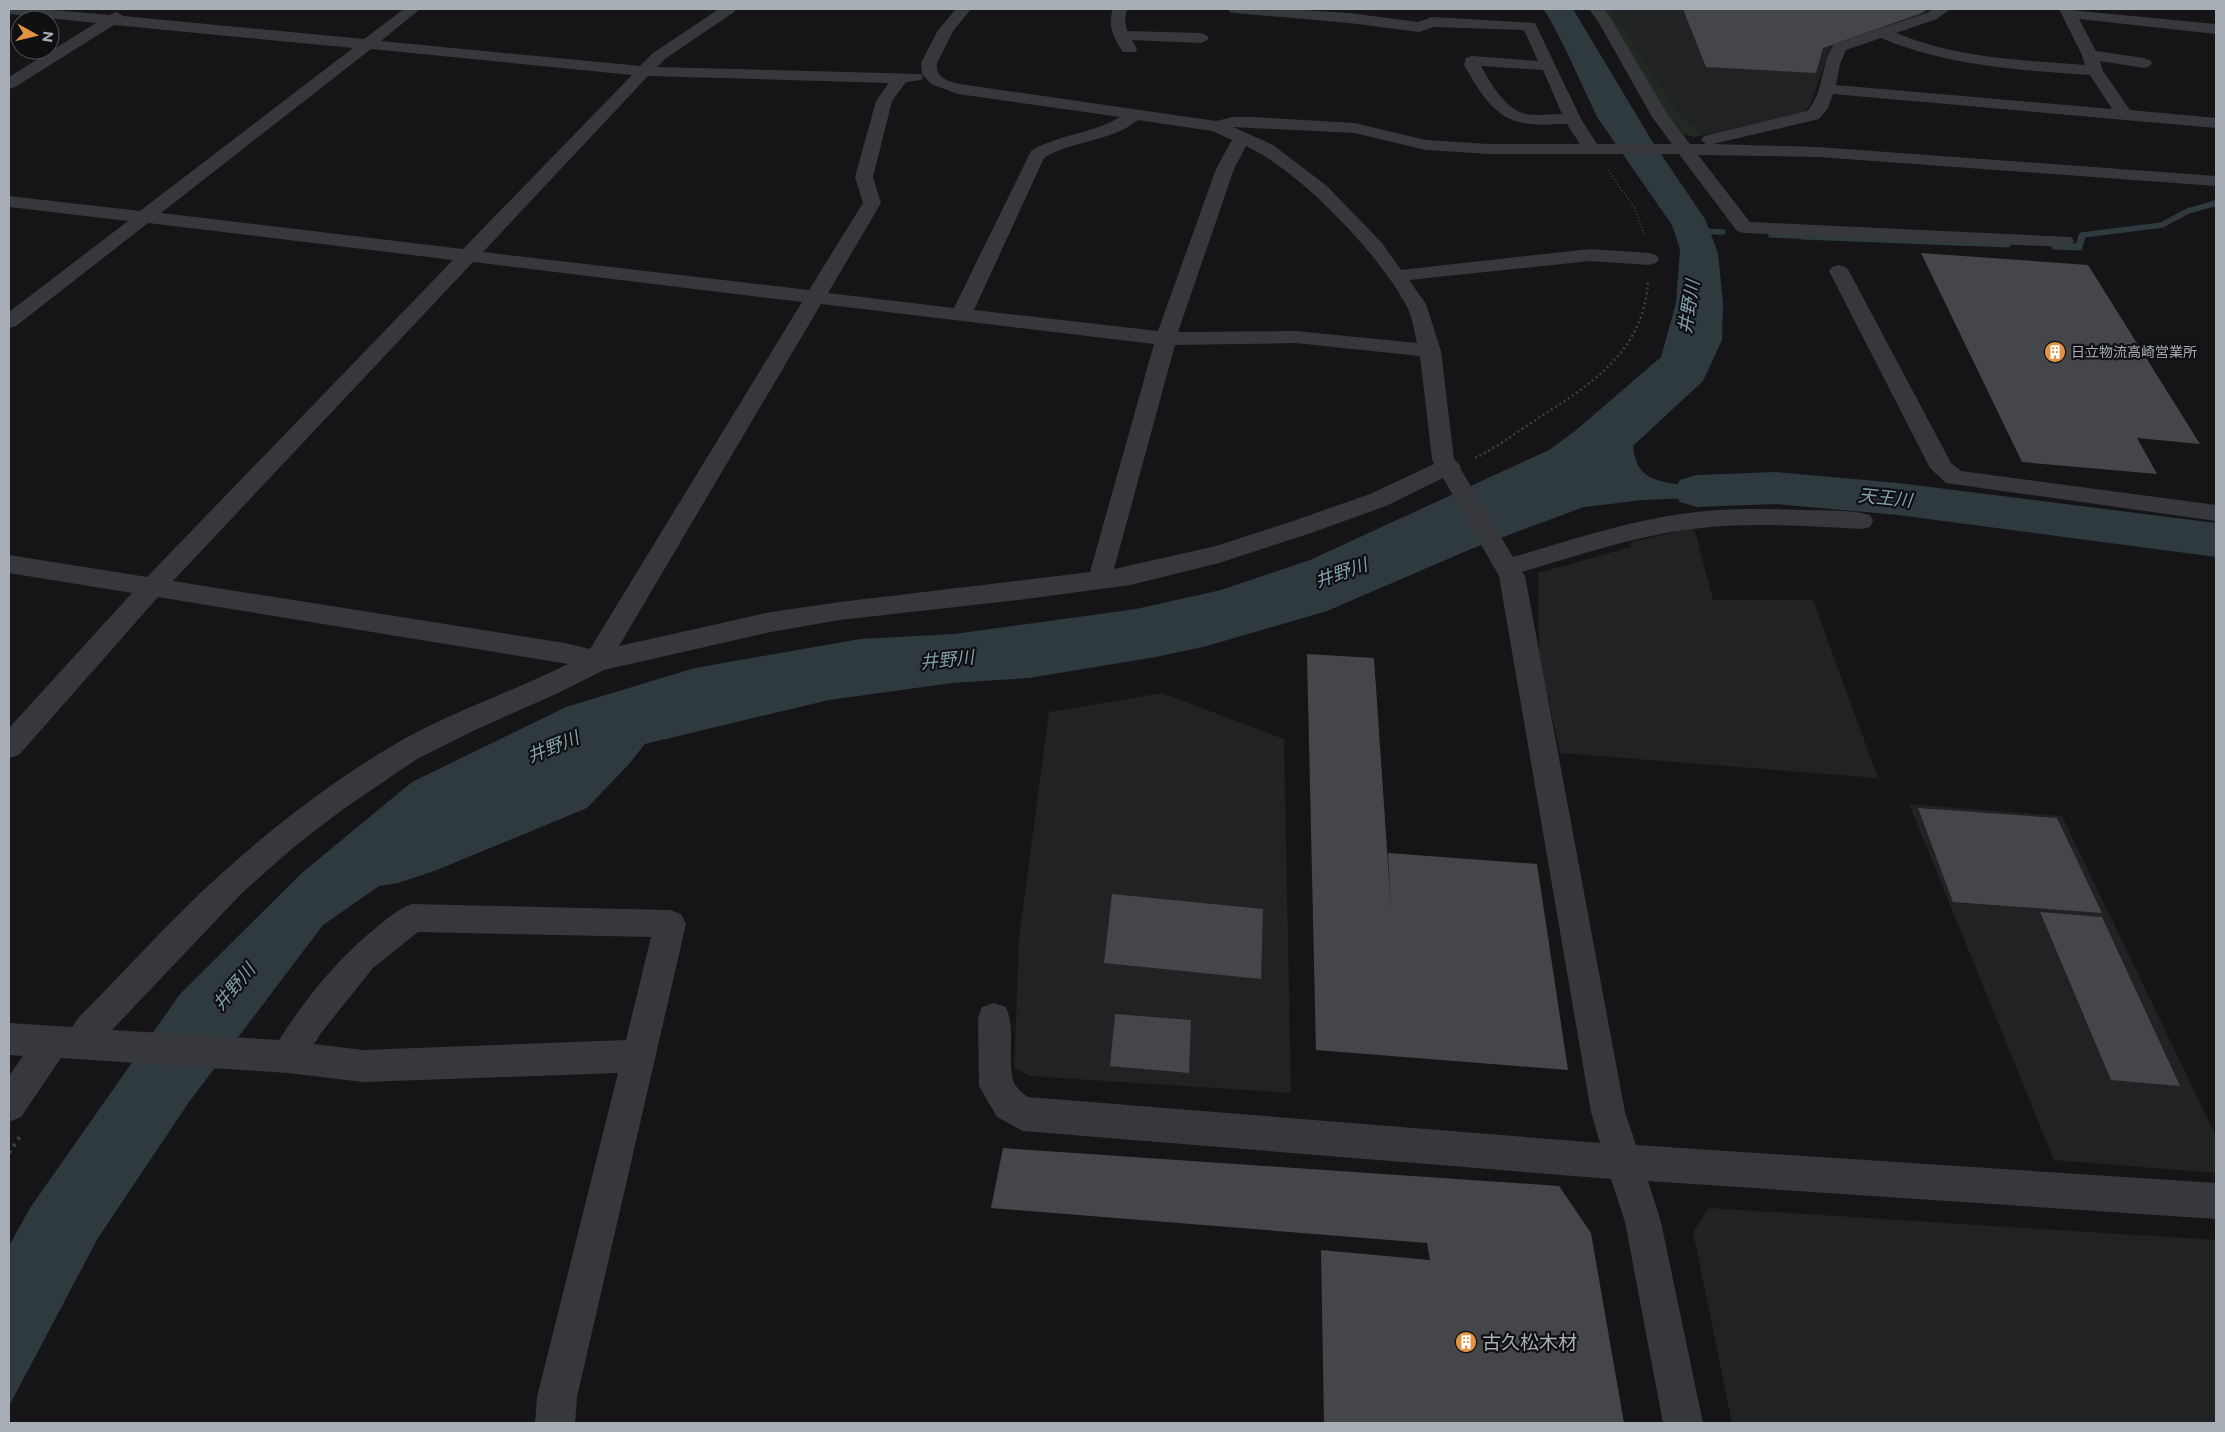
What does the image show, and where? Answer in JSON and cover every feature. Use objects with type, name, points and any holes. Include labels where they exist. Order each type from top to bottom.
[{"type":"street","points":[[9,84],[130,9]]},
{"type":"street","points":[[9,322],[413,9]]},
{"type":"street","points":[[9,747],[154,586],[644,71],[660,56],[729,9]]},
{"type":"street","points":[[928,74],[929,63],[946,30],[964,9]]},
{"type":"street","points":[[1120,9],[1118,14],[1120,35],[1130,50]]},
{"type":"street","points":[[1235,9],[1349,18],[1418,27],[1432,22],[1530,26],[1573,119],[1599,155]]},
{"type":"street","points":[[1596,9],[1606,22],[1680,147],[1744,227],[2064,241]]},
{"type":"street","points":[[1216,126],[1233,122],[1252,122],[1354,128],[1441,146],[1599,155],[1680,147],[1813,115],[1820,109],[1827,89],[1833,61],[1840,47],[1932,16],[1943,9]]},
{"type":"street","points":[[9,10],[644,71],[901,78],[928,74],[943,84],[958,89],[1136,113],[1216,126],[1267,148],[1321,190],[1375,247],[1416,304],[1430,351],[1442,458],[1457,466],[1512,576],[1608,1112],[1642,1222],[1683,1423]]},
{"type":"street","points":[[2068,12],[2216,29]]},
{"type":"street","points":[[2068,12],[2090,55],[2095,71],[2123,113]]},
{"type":"street","points":[[1882,33],[1921,48],[1938,52],[2024,65],[2095,71]]},
{"type":"street","points":[[1120,35],[1201,38]]},
{"type":"street","points":[[2090,55],[2144,63]]},
{"type":"street","points":[[1547,66],[1472,61],[1472,65],[1492,98],[1523,118],[1573,119]]},
{"type":"street","points":[[597,661],[872,202],[864,177],[884,101],[897,86],[901,78]]},
{"type":"street","points":[[1827,89],[2123,113],[2216,123]]},
{"type":"street","points":[[961,315],[1037,155],[1048,148],[1110,129],[1130,119],[1136,113]]},
{"type":"street","points":[[1102,580],[1102,568],[1166,339],[1225,170],[1238,144],[1244,139]]},
{"type":"street","points":[[1680,147],[1880,156],[2216,181]]},
{"type":"street","points":[[9,201],[1166,339],[1295,337],[1430,351]]},
{"type":"street","points":[[1396,276],[1590,255],[1649,259]]},
{"type":"street","points":[[1839,271],[1942,468],[1954,478],[2216,513]]},
{"type":"street","points":[[9,1105],[92,1027],[232,884],[285,837],[332,801],[407,751],[465,722],[546,687],[597,661],[771,622],[840,610],[1019,591],[1130,576],[1219,554],[1302,527],[1378,500],[1457,466]]},
{"type":"street","points":[[1505,561],[1671,524],[1756,517],[1860,521]]},
{"type":"street","points":[[9,564],[564,653],[597,661]]},
{"type":"street","points":[[272,1056],[309,1022],[362,958],[412,918],[670,924],[557,1397],[556,1423]]},
{"type":"street","points":[[994,1018],[996,1086],[1009,1106],[1024,1114],[1622,1162],[2216,1201]]},
{"type":"street","points":[[9,1039],[272,1056],[363,1066],[640,1056]]},
{"type":"path","points":[[1457,466],[1559,404],[1596,377],[1621,354],[1636,332],[1646,305],[1649,259],[1641,219],[1599,155]]},
{"type":"shaded area","points":[[1603,9],[1611,9],[1682,118],[1705,135],[1694,137],[1683,134],[1665,112]]},
{"type":"shaded area","points":[[1611,9],[1932,9],[1922,15],[1831,47],[1810,105],[1804,112],[1705,135],[1682,118]]},
{"type":"shaded area","points":[[1694,528],[1713,600],[1813,600],[1878,778],[1560,753],[1539,655],[1538,573],[1631,547],[1631,542]]},
{"type":"shaded area","points":[[1162,693],[1284,739],[1291,1093],[1029,1076],[1014,1067],[1019,938],[1049,712]]},
{"type":"shaded area","points":[[1909,804],[2062,816],[2216,1136],[2216,1173],[2054,1160]]},
{"type":"shaded area","points":[[1709,1208],[2216,1240],[2216,1423],[1732,1423],[1693,1232]]},
{"type":"water","name":"井野川","points":[[1542,9],[1573,9],[1652,141],[1705,219],[1718,253],[1723,303],[1722,340],[1703,381],[1633,446],[1638,465],[1642,471],[1653,478],[1666,482],[1697,484],[1757,482],[1776,488],[1756,495],[1643,500],[1584,507],[1471,549],[1327,611],[1207,646],[1156,657],[1029,678],[952,683],[829,700],[645,744],[629,764],[587,808],[437,870],[398,883],[379,886],[323,925],[189,1102],[98,1238],[9,1406],[9,1246],[30,1208],[180,994],[303,872],[412,782],[566,707],[695,668],[860,639],[954,634],[1136,609],[1221,590],[1310,560],[1549,450],[1575,431],[1661,357],[1676,303],[1680,249],[1672,225],[1597,117],[1564,46],[1547,14]]},
{"type":"building","points":[[1683,9],[1927,9],[1922,13],[1823,48],[1816,73],[1706,67]]},
{"type":"building","name":"日立物流高崎営業所","points":[[1921,253],[2088,265],[2200,444],[2137,438],[2157,474],[2022,462]]},
{"type":"building","points":[[1307,654],[1374,658],[1391,908],[1388,853],[1537,864],[1568,1070],[1316,1050]]},
{"type":"building","points":[[1918,808],[2057,818],[2102,913],[1953,902]]},
{"type":"building","points":[[1112,894],[1263,909],[1261,979],[1104,963]]},
{"type":"building","points":[[2040,912],[2102,917],[2180,1086],[2111,1080]]},
{"type":"building","points":[[1115,1014],[1191,1020],[1189,1073],[1110,1066]]},
{"type":"building","name":"古久松木材","points":[[1003,1148],[1559,1186],[1591,1233],[1624,1423],[1324,1423],[1321,1250],[1430,1260],[1427,1243],[991,1208]]},
{"type":"waterway","points":[[2081,237],[2082,235],[2162,225],[2188,211],[2216,203]]},
{"type":"waterway","points":[[1700,231],[1723,232]]},
{"type":"waterway","points":[[1771,235],[1835,237]]},
{"type":"waterway","points":[[1802,236],[2007,244]]},
{"type":"waterway","points":[[2055,246],[2079,247],[2082,236]]},
{"type":"waterway","name":"天王川","points":[[1697,491],[1776,488],[1898,499],[2216,540]]},
{"type":"place","name":"日立物流高崎営業所","points":[[2055,352]]},
{"type":"place","name":"古久松木材","points":[[1466,1342]]}]
